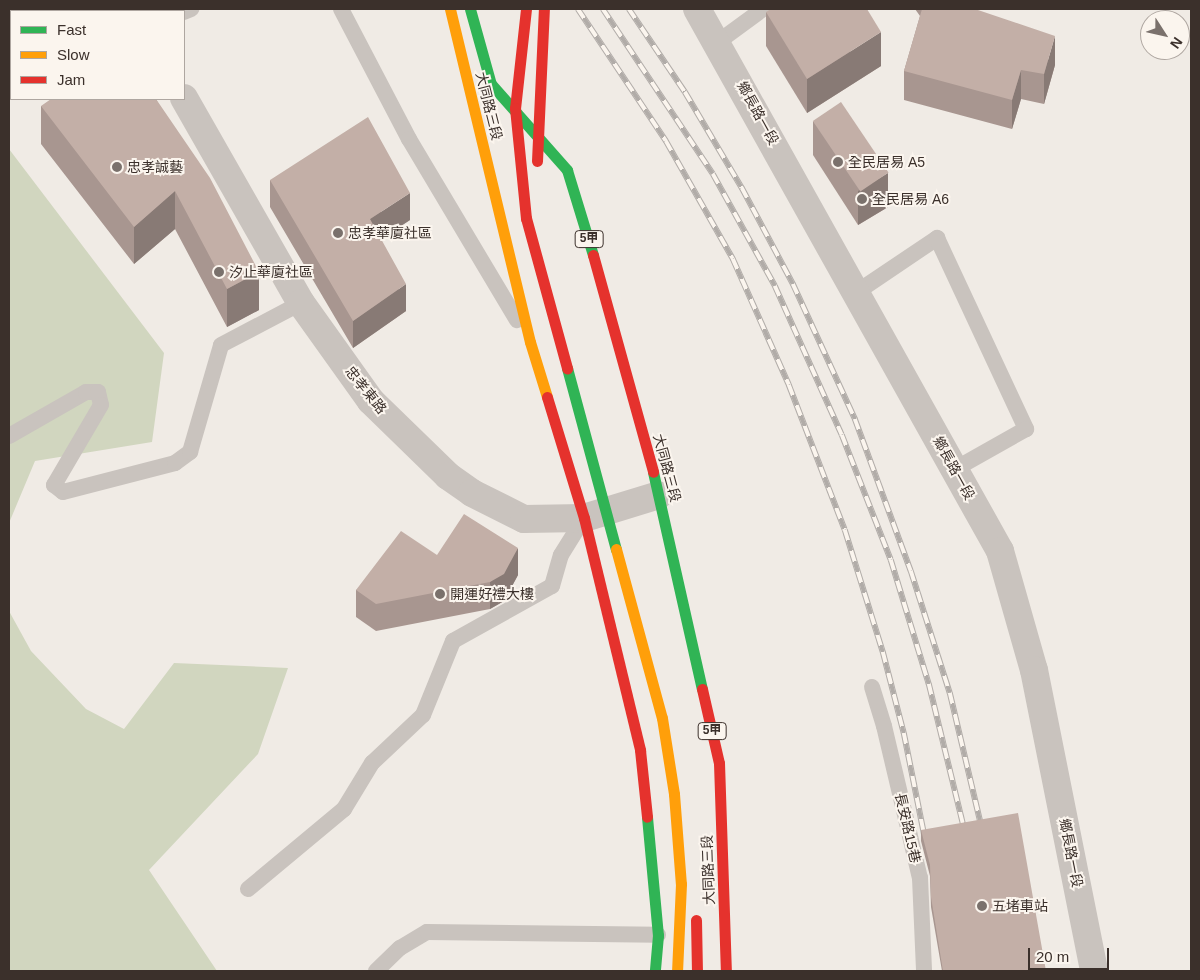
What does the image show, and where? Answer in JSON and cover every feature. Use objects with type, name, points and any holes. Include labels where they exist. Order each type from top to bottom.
[{"type":"main road","name":"大同路三段","points":[[450,9],[530,342],[584,518],[640,750],[658,934],[655,971]]},
{"type":"main road","name":"大同路三段","points":[[470,9],[492,84],[567,170],[578,200],[659,495],[719,763],[726,971]]},
{"type":"main road","points":[[526,9],[515,108],[526,218],[662,718],[674,794],[681,884],[677,971]]},
{"type":"main road","points":[[539,178],[535,150],[544,9]]},
{"type":"main road","points":[[619,489],[626,518]]},
{"type":"main road","points":[[696,908],[697,971]]},
{"type":"street","name":"鄉長路一段","points":[[697,9],[718,42],[1000,551],[1014,593],[1034,670],[1094,971]]},
{"type":"street","name":"忠孝東路","points":[[185,100],[301,303],[371,401],[448,476],[472,493],[524,519],[584,518],[659,495]]},
{"type":"lane","points":[[341,9],[409,139],[530,342]]},
{"type":"lane","points":[[718,42],[763,9]]},
{"type":"lane","points":[[857,292],[936,238],[1026,429],[955,469]]},
{"type":"lane","points":[[9,436],[86,392],[98,392],[101,406],[54,485],[63,492],[175,463],[190,452],[221,345],[301,303]]},
{"type":"lane","points":[[248,889],[344,809],[372,764],[423,715],[453,641],[552,586],[561,555],[584,518]]},
{"type":"lane","name":"長安路15巷","points":[[872,687],[884,726],[920,878],[924,971]]},
{"type":"lane","points":[[376,971],[400,948],[427,932],[658,934]]},
{"type":"green space","points":[[9,149],[164,353],[152,442],[35,461],[9,523]]},
{"type":"green space","points":[[9,611],[31,651],[86,709],[124,729],[174,663],[288,668],[258,754],[149,870],[217,971],[9,971]]},
{"type":"building","points":[[771,9],[867,9],[881,32],[807,79],[766,12]]},
{"type":"building","points":[[922,9],[975,9],[1055,36],[1044,74],[1021,70],[1012,100],[904,71]]},
{"type":"building","points":[[50,100],[157,100],[210,178],[259,272],[227,289],[175,191],[134,227],[41,106]]},
{"type":"building","points":[[841,102],[889,172],[860,191],[813,121]]},
{"type":"building","name":"忠孝華廈社區","points":[[368,117],[410,193],[370,219],[406,284],[353,321],[270,180]]},
{"type":"building","points":[[464,514],[518,548],[504,574],[490,582],[376,604],[356,590],[401,531],[437,555]]},
{"type":"building","name":"五堵車站","points":[[1018,813],[1046,971],[943,971],[931,897],[930,865],[921,830]]},
{"type":"railway","points":[[578,9],[666,141],[733,259],[789,385],[845,530],[883,652],[904,733],[926,843]]},
{"type":"railway","points":[[603,9],[713,174],[775,286],[842,435],[891,560],[929,684],[966,836]]},
{"type":"railway","points":[[629,9],[685,92],[742,188],[793,284],[855,419],[911,571],[950,693],[983,833]]},
{"type":"traffic: fast","points":[[470,9],[491,84],[567,170],[593,255]]},
{"type":"traffic: fast","points":[[567,368],[616,549]]},
{"type":"traffic: fast","points":[[653,472],[702,689]]},
{"type":"traffic: fast","points":[[647,817],[658,935],[655,971]]},
{"type":"traffic: slow","points":[[450,9],[530,342],[547,397]]},
{"type":"traffic: slow","points":[[616,549],[662,718],[674,794],[681,884],[677,971]]},
{"type":"traffic: jam","points":[[526,9],[515,108],[526,218],[567,368]]},
{"type":"traffic: jam","points":[[537,161],[544,9]]},
{"type":"traffic: jam","points":[[593,255],[653,472]]},
{"type":"traffic: jam","points":[[547,397],[584,518],[640,750],[647,817]]},
{"type":"traffic: jam","points":[[702,689],[719,763],[726,971]]},
{"type":"traffic: jam","points":[[696,920],[697,971]]},
{"type":"place","name":"全民居易 A5","points":[[838,162]]},
{"type":"place","name":"忠孝誠藝","points":[[117,167]]},
{"type":"place","name":"全民居易 A6","points":[[862,199]]},
{"type":"place","name":"忠孝華廈社區","points":[[338,233]]},
{"type":"place","name":"汐止華廈社區","points":[[219,272]]},
{"type":"place","name":"開運好禮大樓","points":[[440,594]]},
{"type":"place","name":"五堵車站","points":[[982,906]]}]
